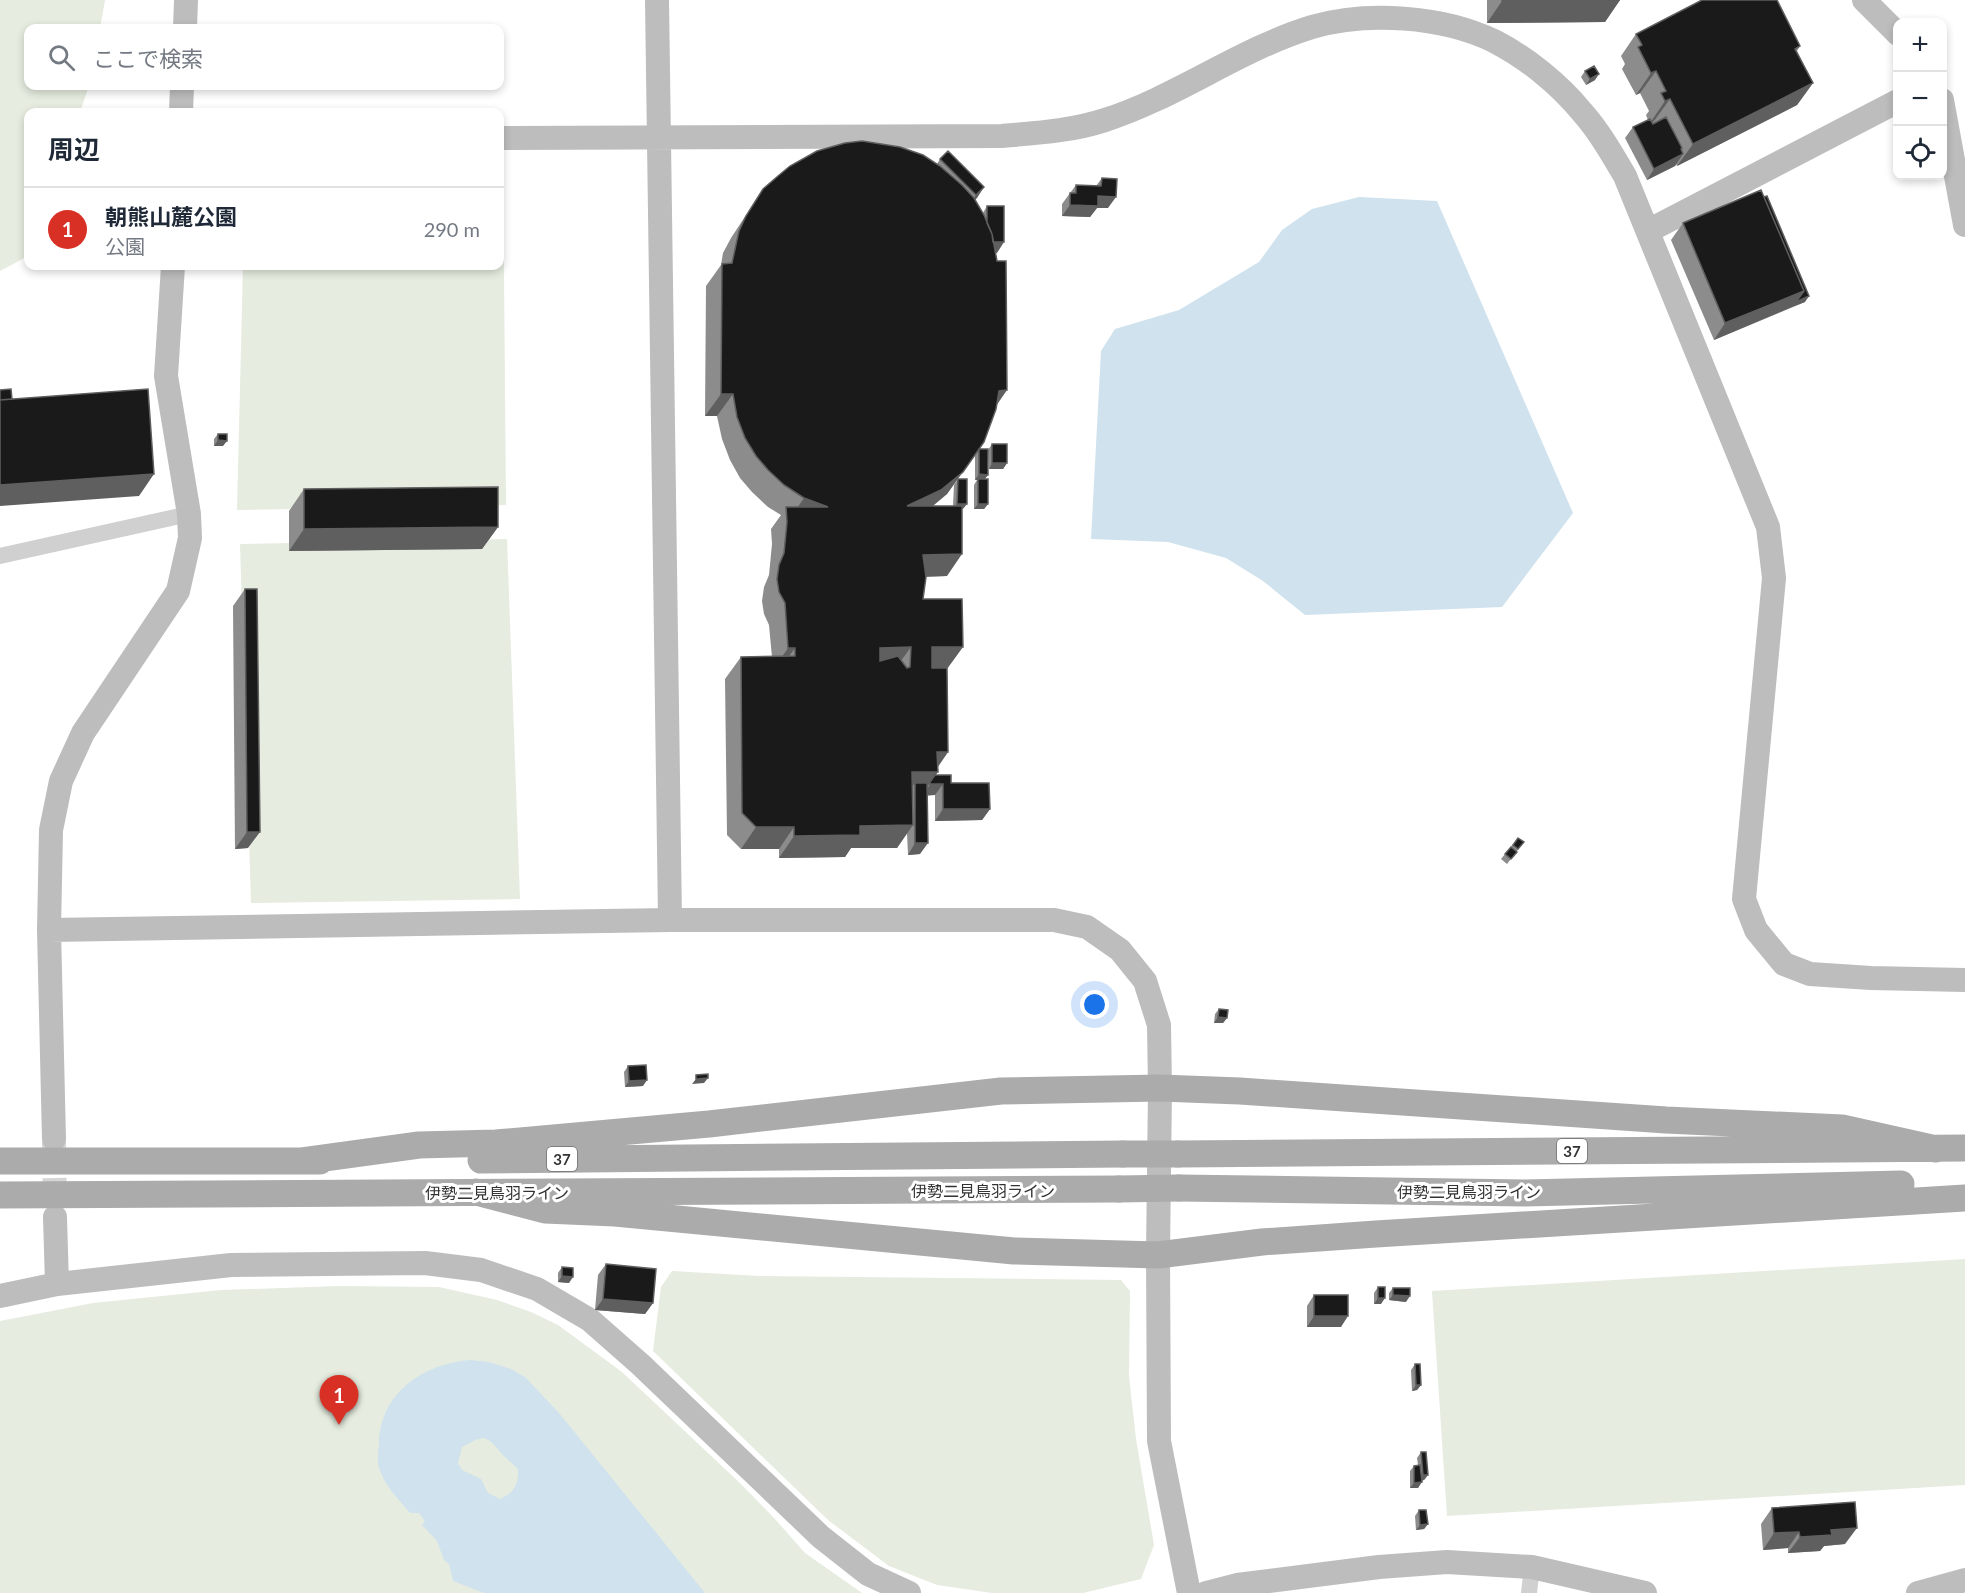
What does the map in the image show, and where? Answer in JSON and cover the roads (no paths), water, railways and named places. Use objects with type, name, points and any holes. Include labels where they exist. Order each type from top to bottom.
[{"type":"main road","points":[[302,1161],[419,1145],[496,1143],[709,1124],[1001,1091],[1160,1088],[1240,1091],[1666,1120],[1842,1128],[1936,1149]]},
{"type":"main road","name":"伊勢二見鳥羽ライン","points":[[0,1161],[302,1161],[1965,1148]]},
{"type":"main road","name":"伊勢二見鳥羽ライン","points":[[0,1195],[1179,1188],[1525,1193],[1965,1183]]},
{"type":"main road","points":[[476,1191],[545,1210],[650,1216],[1014,1251],[1158,1255],[1262,1242],[1965,1198]]},
{"type":"street","points":[[184,24],[186,0]]},
{"type":"street","points":[[657,0],[670,920]]},
{"type":"street","points":[[1864,0],[1893,29]]},
{"type":"street","points":[[504,138],[1002,136],[1073,128],[1105,121],[1148,103],[1268,45],[1312,27],[1362,18],[1390,17],[1457,28],[1494,41],[1532,66],[1558,87],[1583,112],[1625,176],[1768,527],[1774,578],[1744,899],[1756,930],[1784,964],[1810,974],[1965,980]]},
{"type":"street","points":[[181,108],[182,90]]},
{"type":"street","points":[[1648,231],[1893,104]]},
{"type":"street","points":[[1947,126],[1965,225]]},
{"type":"street","points":[[54,1139],[49,930],[51,830],[61,781],[83,733],[178,591],[190,538],[189,514],[166,376],[173,270]]},
{"type":"street","points":[[0,556],[189,514]]},
{"type":"street","points":[[49,930],[670,920],[1054,920],[1087,927],[1120,950],[1145,981],[1159,1025],[1159,1441],[1189,1593]]},
{"type":"street","points":[[55,1217],[57,1284]]},
{"type":"street","points":[[0,1296],[57,1284],[231,1265],[424,1263],[481,1270],[537,1289],[590,1320],[640,1364],[821,1537],[868,1574],[909,1593]]},
{"type":"street","points":[[1206,1593],[1237,1585],[1391,1566],[1447,1562],[1532,1567],[1645,1593]]},
{"type":"street","points":[[1529,1593],[1532,1567]]},
{"type":"street","points":[[1918,1593],[1965,1580]]},
{"type":"water","points":[[1359,197],[1437,201],[1573,513],[1502,607],[1305,615],[1263,581],[1226,558],[1168,542],[1091,539],[1101,351],[1115,329],[1179,310],[1259,262],[1282,230],[1312,209]]},
{"type":"water","points":[[470,1360],[489,1362],[511,1369],[525,1377],[559,1413],[705,1593],[484,1593],[453,1581],[449,1564],[444,1560],[437,1541],[422,1525],[425,1521],[419,1513],[410,1513],[392,1492],[379,1468],[378,1459],[381,1427],[386,1411],[395,1397],[420,1375],[452,1363]],"holes":[[[484,1438],[493,1443],[518,1469],[514,1488],[500,1499],[488,1493],[481,1479],[462,1470],[458,1463],[462,1447]]]},
{"type":"tunnel","points":[[54,1142],[55,1215]]},
{"type":"place","name":"朝熊山麓公園","points":[[339,1425]]}]
